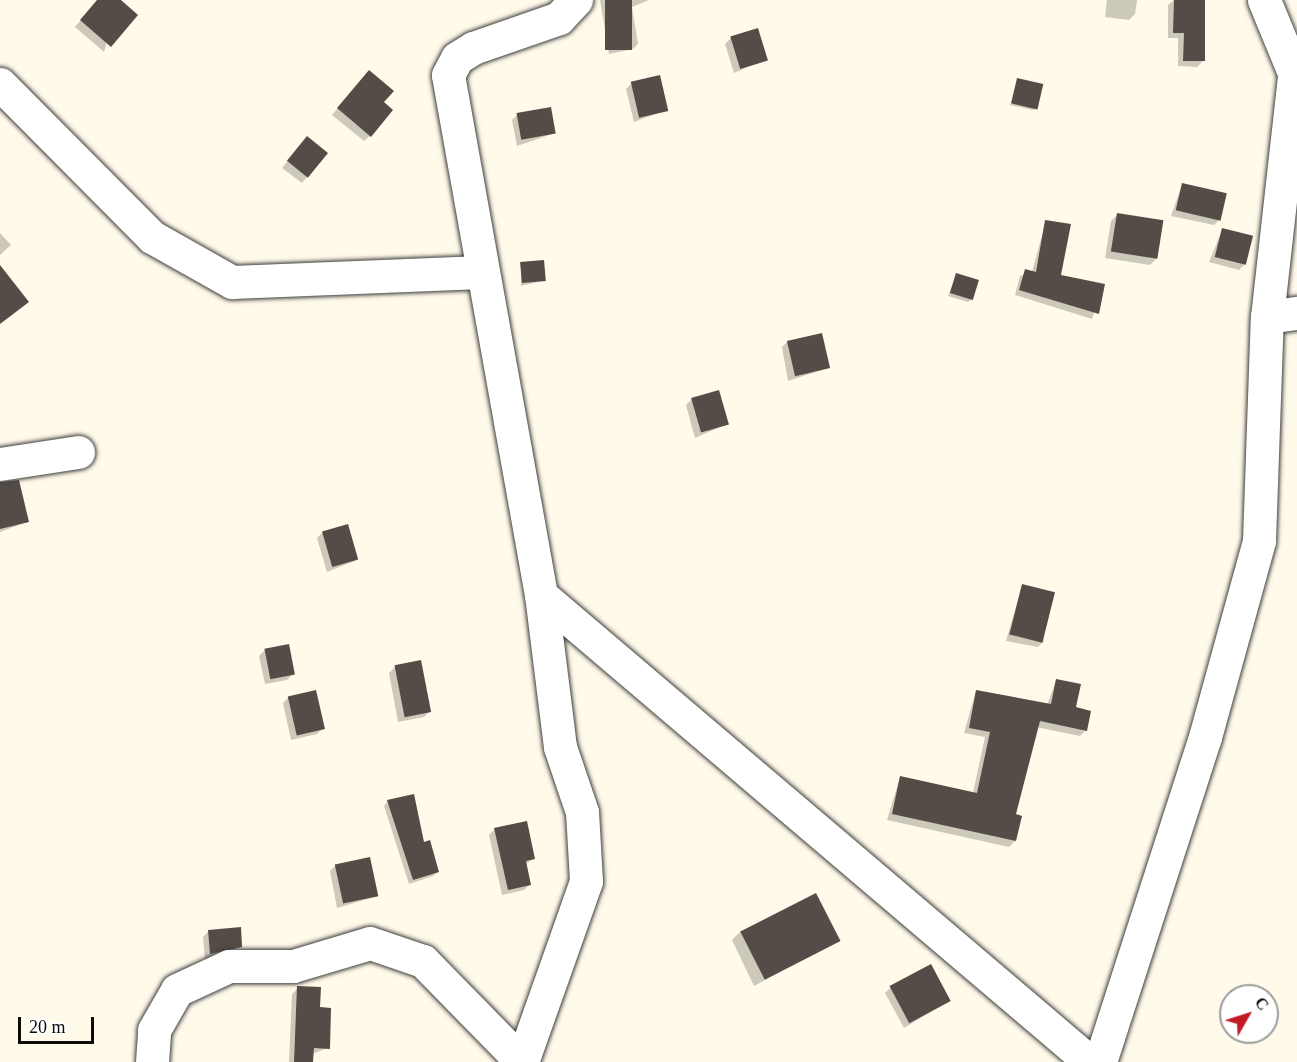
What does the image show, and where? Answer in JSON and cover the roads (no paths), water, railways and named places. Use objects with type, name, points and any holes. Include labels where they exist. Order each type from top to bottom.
[{"type":"street","points":[[152,1062],[154,1030],[177,990],[229,966],[292,966],[370,943],[423,961],[522,1062],[586,881],[582,812],[560,747],[541,595],[448,75],[457,58],[473,48],[559,18],[576,0]]},
{"type":"street","points":[[1100,1062],[1205,737],[1259,541],[1282,315],[1296,79],[1264,0]]},
{"type":"street","points":[[0,84],[152,237],[232,282],[482,272]]},
{"type":"street","points":[[0,464],[78,452]]},
{"type":"street","points":[[541,595],[1090,1062]]}]
